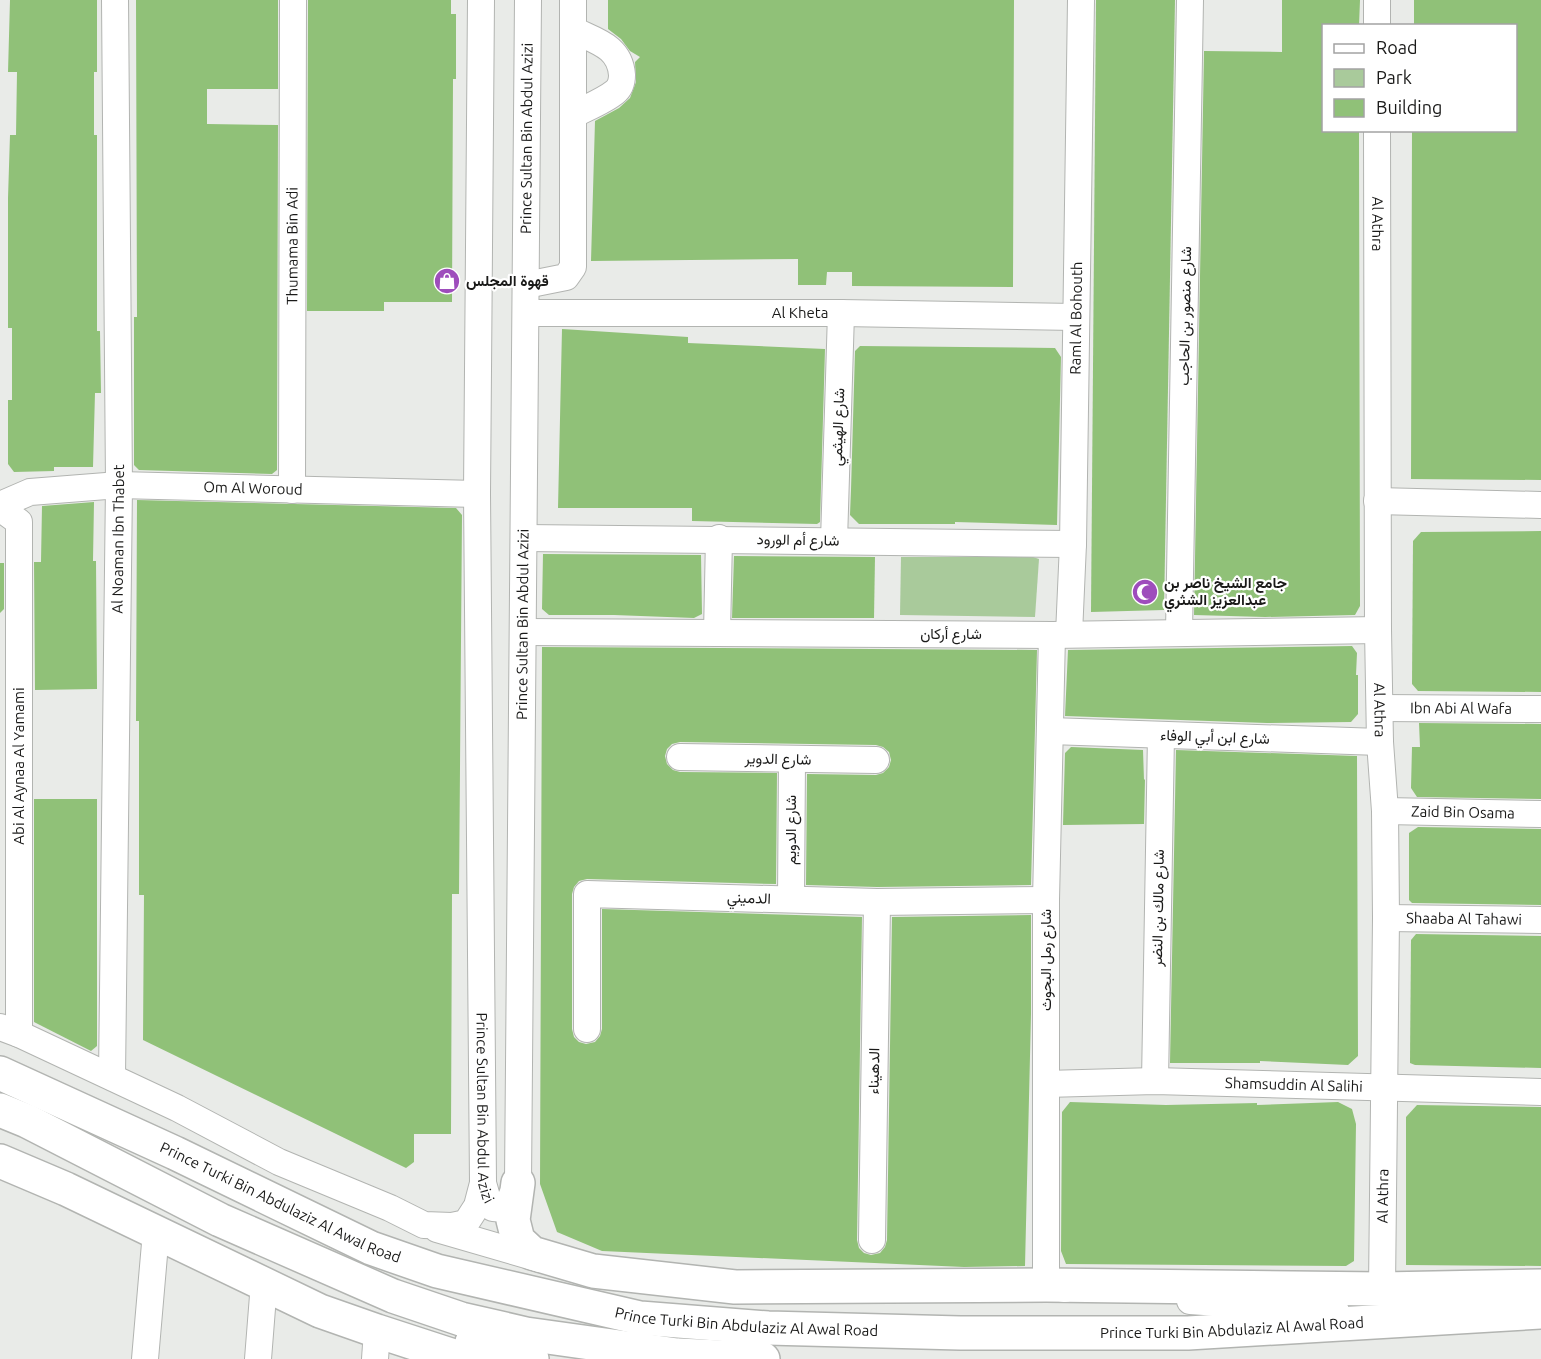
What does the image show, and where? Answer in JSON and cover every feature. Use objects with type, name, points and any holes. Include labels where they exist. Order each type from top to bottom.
[{"type":"main road","name":"Prince Turki Bin Abdulaziz Al Awal Road","points":[[0,1073],[185,1158],[371,1248],[437,1271],[640,1318],[768,1328],[960,1333],[1188,1333],[1541,1312]]},
{"type":"main road","points":[[0,1110],[27,1121],[220,1220],[393,1296],[461,1319],[526,1334],[677,1355],[763,1359]]},
{"type":"main road","points":[[0,1161],[66,1189],[264,1283],[320,1311],[376,1345],[463,1359]]},
{"type":"main road","points":[[518,1183],[513,1220],[518,1240],[532,1253],[593,1271],[735,1287],[1046,1285],[1382,1289],[1541,1286]]},
{"type":"main road","points":[[220,1220],[338,1290],[421,1326],[532,1359]]},
{"type":"main road","points":[[437,1271],[618,1301],[792,1307],[1053,1299],[1108,1294]]},
{"type":"main road","points":[[1451,1317],[1541,1331]]},
{"type":"street","name":"Al Noaman Ibn Thabet","points":[[112,1077],[119,485],[115,0]]},
{"type":"street","name":"Thumama Bin Adi","points":[[292,490],[294,0]]},
{"type":"street","name":"Prince Sultan Bin Abdul Azizi","points":[[481,0],[477,494],[483,1183],[493,1208],[505,1209],[518,1183],[528,0]]},
{"type":"street","points":[[526,285],[566,277],[573,267],[573,0]]},
{"type":"street","name":"Raml Al Bohouth","points":[[1061,634],[1073,544],[1081,0]]},
{"type":"street","name":"شارع منصور بن الحاجب","points":[[1179,632],[1190,0]]},
{"type":"street","points":[[1377,0],[1377,24]]},
{"type":"street","points":[[573,30],[610,48],[617,55],[621,63],[622,79],[616,92],[573,115]]},
{"type":"street","name":"Al Athra","points":[[1377,132],[1378,630],[1380,742],[1385,811],[1386,918],[1382,1289]]},
{"type":"street","name":"Al Kheta","points":[[526,313],[841,313],[1075,317]]},
{"type":"street","name":"شارع الهيثمي","points":[[834,541],[841,313]]},
{"type":"street","name":"Om Al Woroud","points":[[30,492],[119,485],[477,494]]},
{"type":"street","name":"Abi Al Aynaa Al Yamami","points":[[10,1030],[9,622],[19,522],[0,507],[30,492]]},
{"type":"street","points":[[1377,501],[1541,505]]},
{"type":"street","name":"شارع أم الورود","points":[[524,538],[719,538],[1073,544]]},
{"type":"street","points":[[717,633],[719,538]]},
{"type":"street","name":"شارع أركان","points":[[524,632],[1061,634],[1378,630]]},
{"type":"street","name":"شارع رمل البحوث","points":[[1046,1285],[1046,900],[1050,732],[1061,634]]},
{"type":"street","name":"Ibn Abi Al Wafa","points":[[1381,708],[1541,709]]},
{"type":"street","name":"شارع ابن أبي الوفاء","points":[[1050,732],[1380,742]]},
{"type":"street","name":"شارع مالك بن النضر","points":[[1155,1081],[1161,735]]},
{"type":"street","name":"شارع الدوير","points":[[680,757],[876,760]]},
{"type":"street","name":"شارع الدويم","points":[[791,899],[792,760]]},
{"type":"street","name":"Zaid Bin Osama","points":[[1385,811],[1541,814]]},
{"type":"street","name":"الدميني","points":[[587,1029],[587,894],[877,903],[1046,900]]},
{"type":"street","name":"الدهيناء","points":[[872,1240],[877,903]]},
{"type":"street","name":"Shaaba Al Tahawi","points":[[1386,918],[1541,920]]},
{"type":"street","points":[[10,1030],[177,1108],[279,1162],[390,1208],[424,1225],[518,1254],[593,1271]]},
{"type":"street","name":"Shamsuddin Al Salihi","points":[[1046,1084],[1155,1081],[1541,1092]]},
{"type":"street","points":[[424,1225],[452,1226],[466,1223],[477,1206],[483,1183]]},
{"type":"street","points":[[145,1359],[156,1232]]},
{"type":"street","points":[[258,1359],[264,1283]]},
{"type":"street","points":[[1046,1285],[1080,1292],[1276,1308],[1451,1317]]},
{"type":"green space","points":[[901,557],[1033,557],[1039,559],[1035,617],[900,615]]},
{"type":"building","points":[[10,0],[97,0],[94,135],[97,135],[97,331],[100,331],[101,393],[95,393],[93,467],[54,467],[54,471],[14,472],[8,464],[8,400],[12,400],[12,328],[8,328],[8,198],[10,135],[16,135],[17,72],[8,72]]},
{"type":"building","points":[[136,0],[278,0],[278,89],[207,89],[207,124],[278,125],[277,470],[272,474],[139,470],[134,465],[134,317],[137,317]]},
{"type":"building","points":[[308,0],[451,0],[451,14],[456,14],[456,79],[453,79],[452,302],[384,302],[384,311],[307,311]]},
{"type":"building","points":[[608,0],[1014,0],[1013,287],[852,286],[852,272],[827,272],[826,285],[798,285],[798,259],[591,261],[595,121],[619,108],[630,98],[636,82],[635,62],[640,57],[630,51],[621,39],[608,29]]},
{"type":"building","points":[[1096,0],[1175,0],[1164,610],[1091,612]]},
{"type":"building","points":[[1282,0],[1360,0],[1359,24],[1322,24],[1322,132],[1359,132],[1360,606],[1355,615],[1265,617],[1194,615],[1204,51],[1282,52]]},
{"type":"building","points":[[1414,0],[1541,0],[1541,480],[1411,479],[1412,132],[1517,132],[1517,24],[1414,24]]},
{"type":"building","points":[[562,329],[688,337],[688,343],[825,349],[820,522],[817,524],[692,521],[692,508],[558,508]]},
{"type":"building","points":[[860,346],[1055,348],[1061,357],[1057,525],[955,522],[955,524],[859,524],[850,515],[855,351]]},
{"type":"building","points":[[137,500],[456,508],[462,515],[459,894],[452,894],[451,1134],[414,1134],[414,1162],[406,1168],[143,1040],[144,895],[139,895],[139,721],[136,721]]},
{"type":"building","points":[[94,502],[93,561],[96,561],[97,689],[35,690],[34,562],[41,562],[42,506]]},
{"type":"building","points":[[1541,531],[1541,692],[1418,691],[1412,684],[1413,541],[1421,532]]},
{"type":"building","points":[[543,554],[701,555],[702,614],[694,618],[549,615],[542,609]]},
{"type":"building","points":[[734,556],[875,557],[874,618],[732,618]]},
{"type":"building","points":[[0,563],[4,563],[4,609],[0,613]]},
{"type":"building","points":[[1352,646],[1357,653],[1358,714],[1351,722],[1267,723],[1065,716],[1068,650]]},
{"type":"building","points":[[542,647],[1037,650],[1031,885],[877,887],[806,885],[807,774],[876,775],[883,773],[889,767],[891,760],[889,752],[876,745],[680,742],[672,744],[665,756],[667,764],[673,770],[777,773],[776,884],[587,879],[579,881],[572,894],[572,1029],[574,1037],[586,1044],[595,1042],[602,1029],[602,909],[862,917],[857,1240],[859,1248],[871,1255],[880,1253],[887,1240],[892,917],[1031,915],[1025,1266],[964,1267],[602,1251],[557,1232],[540,1184]]},
{"type":"building","points":[[1419,723],[1541,724],[1541,799],[1417,797],[1411,788],[1412,747],[1420,747]]},
{"type":"building","points":[[1071,747],[1143,750],[1144,824],[1063,825],[1065,753]]},
{"type":"building","points":[[1176,750],[1357,756],[1358,1056],[1348,1065],[1260,1061],[1260,1063],[1170,1063]]},
{"type":"building","points":[[34,799],[97,799],[97,1046],[91,1051],[34,1022]]},
{"type":"building","points":[[1418,827],[1541,829],[1541,905],[1412,903],[1409,900],[1409,833]]},
{"type":"building","points":[[1416,934],[1541,936],[1541,1068],[1415,1065],[1410,1063],[1411,940]]},
{"type":"building","points":[[1070,1102],[1166,1105],[1257,1103],[1257,1105],[1338,1102],[1352,1109],[1356,1124],[1354,1261],[1346,1266],[1066,1264],[1061,1251],[1062,1112]]},
{"type":"building","points":[[1417,1105],[1541,1107],[1541,1266],[1406,1265],[1406,1117]]},
{"type":"place","name":"قهوة المجلس","points":[[447,281]]},
{"type":"place","name":"جامع الشيخ ناصر بن عبدالعزيز الشثري","points":[[1145,592]]}]
